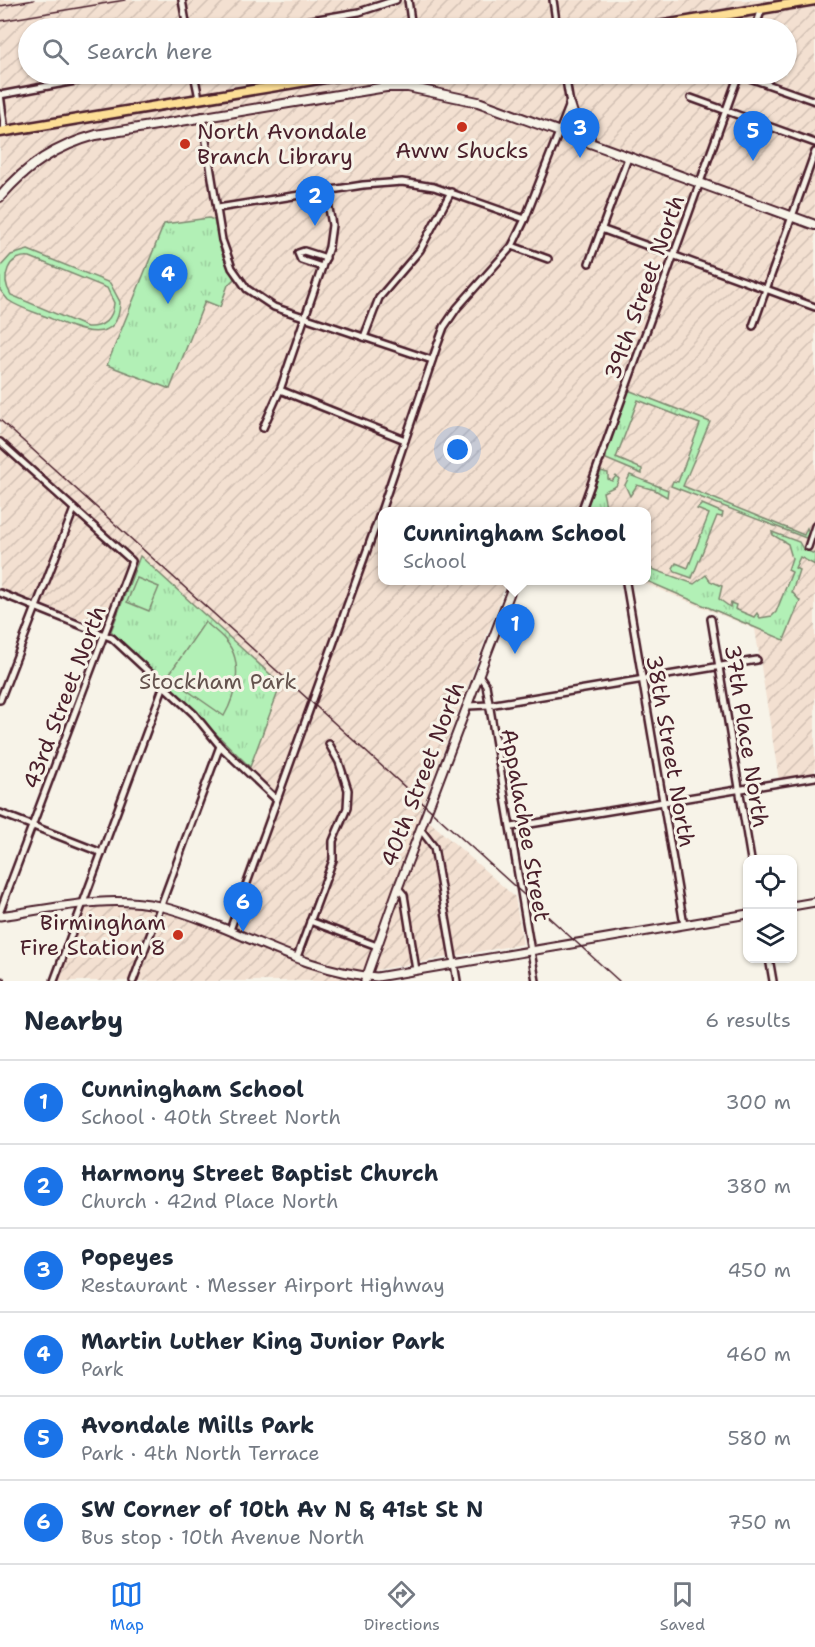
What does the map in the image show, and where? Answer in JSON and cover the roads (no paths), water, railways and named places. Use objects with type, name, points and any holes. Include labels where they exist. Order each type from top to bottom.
[{"type":"main road","points":[[707,18],[815,0]]},
{"type":"main road","points":[[3,131],[287,84]]},
{"type":"main road","points":[[0,197],[32,164],[74,141],[96,135],[386,87],[408,87],[478,102],[815,225]]},
{"type":"main road","points":[[570,104],[582,135],[603,142],[609,149]]},
{"type":"street","points":[[182,0],[185,18]]},
{"type":"street","points":[[323,18],[359,12],[396,0]]},
{"type":"street","points":[[408,0],[411,18]]},
{"type":"street","points":[[553,0],[556,18]]},
{"type":"street","points":[[759,18],[762,9]]},
{"type":"street","points":[[3,131],[0,94],[56,84]]},
{"type":"street","points":[[196,84],[198,98]]},
{"type":"street","points":[[384,507],[444,327],[457,308],[512,246],[525,219],[570,104],[567,84]]},
{"type":"street","name":"39th Street North","points":[[583,507],[735,84]]},
{"type":"street","points":[[767,84],[815,101]]},
{"type":"street","points":[[691,98],[815,143]]},
{"type":"street","points":[[202,116],[222,240],[232,268],[247,289],[274,307],[432,360]]},
{"type":"street","points":[[753,326],[815,152]]},
{"type":"street","points":[[588,263],[628,158]]},
{"type":"street","points":[[218,208],[392,182],[418,183],[452,192],[525,219]]},
{"type":"street","points":[[263,428],[280,390],[326,258],[332,225],[326,192]]},
{"type":"street","points":[[364,337],[379,298],[420,250],[452,192]]},
{"type":"street","points":[[601,229],[815,307]]},
{"type":"street","points":[[512,246],[548,259]]},
{"type":"street","points":[[322,267],[301,260],[298,253],[304,251],[326,258]]},
{"type":"street","points":[[280,390],[405,440]]},
{"type":"street","points":[[0,442],[74,509],[0,700]]},
{"type":"street","name":"43rd Street North","points":[[0,911],[132,561],[74,509]]},
{"type":"street","points":[[230,930],[276,799],[378,526]]},
{"type":"street","points":[[808,547],[815,526]]},
{"type":"street","name":"40th Street North","points":[[366,979],[398,888],[513,585]]},
{"type":"street","name":"38th Street North","points":[[626,585],[684,925]]},
{"type":"street","points":[[0,593],[105,634],[164,685],[194,714],[220,746],[276,799]]},
{"type":"street","name":"37th Place North","points":[[711,619],[750,855]]},
{"type":"street","points":[[468,706],[489,705],[757,660]]},
{"type":"street","name":"Appalachee Street","points":[[479,675],[486,685],[508,820],[512,827],[510,835],[536,981]]},
{"type":"street","points":[[54,981],[164,685]]},
{"type":"street","points":[[297,957],[333,860],[333,841],[347,808],[348,790],[339,762],[329,744]]},
{"type":"street","points":[[133,981],[220,746]]},
{"type":"street","points":[[512,827],[815,777]]},
{"type":"street","points":[[0,813],[102,853]]},
{"type":"street","points":[[421,830],[434,847],[457,981]]},
{"type":"street","points":[[398,888],[404,895],[416,970]]},
{"type":"street","points":[[0,916],[124,901],[161,907],[230,930],[341,972],[366,979],[377,979],[416,970],[743,915]]},
{"type":"street","points":[[797,905],[815,902]]},
{"type":"street","points":[[310,921],[377,946]]},
{"type":"street","points":[[770,963],[773,981]]},
{"type":"railway","points":[[0,6],[34,0]]},
{"type":"railway","points":[[0,21],[125,0]]},
{"type":"railway","points":[[0,420],[619,981]]},
{"type":"place","name":"Aww Shucks","points":[[462,127]]},
{"type":"place","name":"North Avondale Branch Library","points":[[185,144]]},
{"type":"place","name":"Popeyes","points":[[580,158]]},
{"type":"place","name":"Avondale Mills Park","points":[[753,161]]},
{"type":"place","name":"Harmony Street Baptist Church","points":[[315,226]]},
{"type":"place","name":"Martin Luther King Junior Park","points":[[168,304]]},
{"type":"place","name":"Cunningham School","points":[[515,654]]},
{"type":"place","name":"SW Corner of 10th Av N & 41st St N","points":[[243,932]]},
{"type":"place","name":"Birmingham Fire Station 8","points":[[178,935]]},
{"type":"park label","name":"Stockham Park","points":[[218,681]]}]
